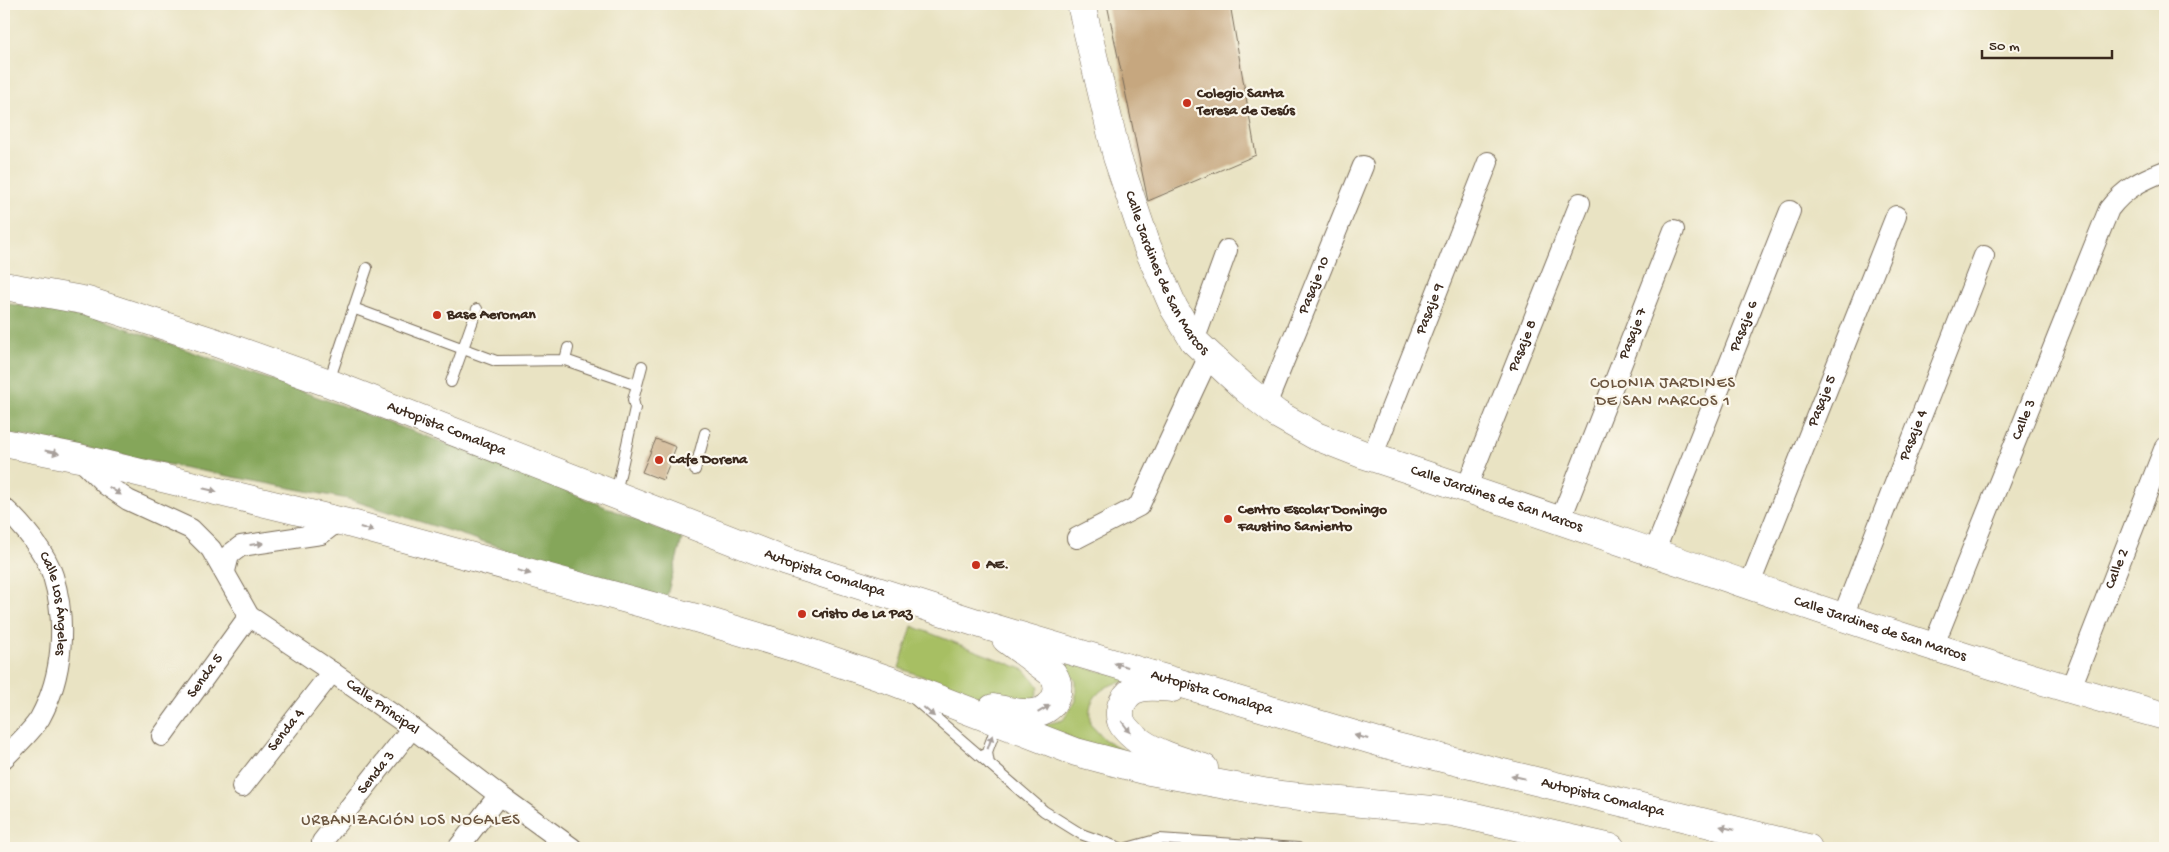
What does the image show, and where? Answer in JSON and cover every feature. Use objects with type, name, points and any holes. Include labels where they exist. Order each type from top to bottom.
[{"type":"main road","name":"Calle Jardines de San Marcos","points":[[1081,4],[1117,157],[1144,237],[1174,308],[1202,348],[1277,414],[1316,436],[1372,457],[1749,586],[2070,690],[2165,716]]},
{"type":"main road","name":"Autopista Comalapa","points":[[4,286],[55,294],[130,313],[329,383],[787,562],[990,627],[1389,745],[1808,848]]},
{"type":"main road","points":[[4,443],[79,458],[338,521],[696,618],[796,648],[892,681],[1076,752],[1144,770],[1280,795],[1453,812],[1612,848]]},
{"type":"main road","points":[[945,700],[1023,713],[1037,713],[1051,705],[1057,691],[1056,680],[1053,674],[990,627]]},
{"type":"main road","points":[[1242,701],[1202,691],[1143,687],[1128,694],[1123,700],[1120,713],[1121,721],[1134,736],[1155,750],[1280,795]]},
{"type":"street","name":"Pasaje 9","points":[[1372,457],[1488,162]]},
{"type":"street","name":"Pasaje 10","points":[[1266,405],[1363,166]]},
{"type":"street","name":"Calle 3","points":[[1933,647],[2109,209],[2120,194],[2134,184],[2165,171]]},
{"type":"street","name":"Pasaje 8","points":[[1466,489],[1580,203]]},
{"type":"street","name":"Pasaje 6","points":[[1654,553],[1790,211]]},
{"type":"street","name":"Pasaje 5","points":[[1749,586],[1896,216]]},
{"type":"street","name":"Pasaje 7","points":[[1560,521],[1674,230]]},
{"type":"street","points":[[1077,538],[1139,506],[1202,348],[1227,250]]},
{"type":"street","name":"Pasaje 4","points":[[1843,616],[1984,256]]},
{"type":"street","name":"Calle 2","points":[[2070,690],[2165,447]]},
{"type":"street","name":"Calle Principal","points":[[79,458],[106,485],[128,500],[191,529],[211,549],[225,571],[229,584],[249,616],[412,728],[572,848]]},
{"type":"street","name":"Calle Los Ángeles","points":[[4,508],[32,538],[53,575],[61,620],[61,651],[53,686],[39,720],[4,758]]},
{"type":"street","points":[[225,571],[229,555],[240,546],[321,534],[338,521]]},
{"type":"street","name":"Senda 5","points":[[162,736],[249,616]]},
{"type":"street","name":"Senda 4","points":[[242,787],[332,672]]},
{"type":"street","name":"Senda 3","points":[[322,842],[412,728]]},
{"type":"street","points":[[458,848],[499,795]]},
{"type":"lane","points":[[329,383],[367,268]]},
{"type":"lane","points":[[353,308],[496,361],[565,360],[636,386]]},
{"type":"lane","points":[[452,382],[462,348],[477,309]]},
{"type":"lane","points":[[565,360],[568,348]]},
{"type":"lane","points":[[616,494],[636,408],[633,400],[642,366]]},
{"type":"lane","points":[[695,470],[704,433]]},
{"type":"lane","points":[[892,681],[1044,811],[1082,834],[1120,848]]},
{"type":"lane","points":[[989,764],[987,752],[999,721]]},
{"type":"lane","points":[[1128,848],[1160,844],[1298,848]]},
{"type":"green space","points":[[4,303],[104,320],[495,461],[682,539],[666,599],[348,499],[4,433]]},
{"type":"green space","points":[[912,626],[1025,670],[1039,687],[1034,701],[989,700],[899,668]]},
{"type":"green space","points":[[1053,659],[1139,681],[1118,683],[1100,692],[1091,704],[1090,724],[1105,740],[1142,760],[1030,728],[1063,720],[1076,701],[1076,681]]},
{"type":"building","name":"Colegio Santa Teresa de Jesús","points":[[1107,4],[1230,4],[1256,155],[1148,201]]},
{"type":"building","name":"Cafe Dorena","points":[[656,439],[676,447],[663,480],[642,472]]},
{"type":"place","name":"Colegio Santa Teresa de Jesús","points":[[1187,103]]},
{"type":"place","name":"Base Aeroman","points":[[437,315]]},
{"type":"place","name":"Cafe Dorena","points":[[659,460]]},
{"type":"place","name":"Centro Escolar Domingo Faustino Samiento","points":[[1228,519]]},
{"type":"place","name":"AE.","points":[[976,565]]},
{"type":"place","name":"Cristo de La Paz","points":[[802,614]]},
{"type":"district","name":"COLONIA JARDINES DE SAN MARCOS 1","points":[[1663,393]]},
{"type":"district","name":"URBANIZACIÓN LOS NOGALES","points":[[411,821]]}]
